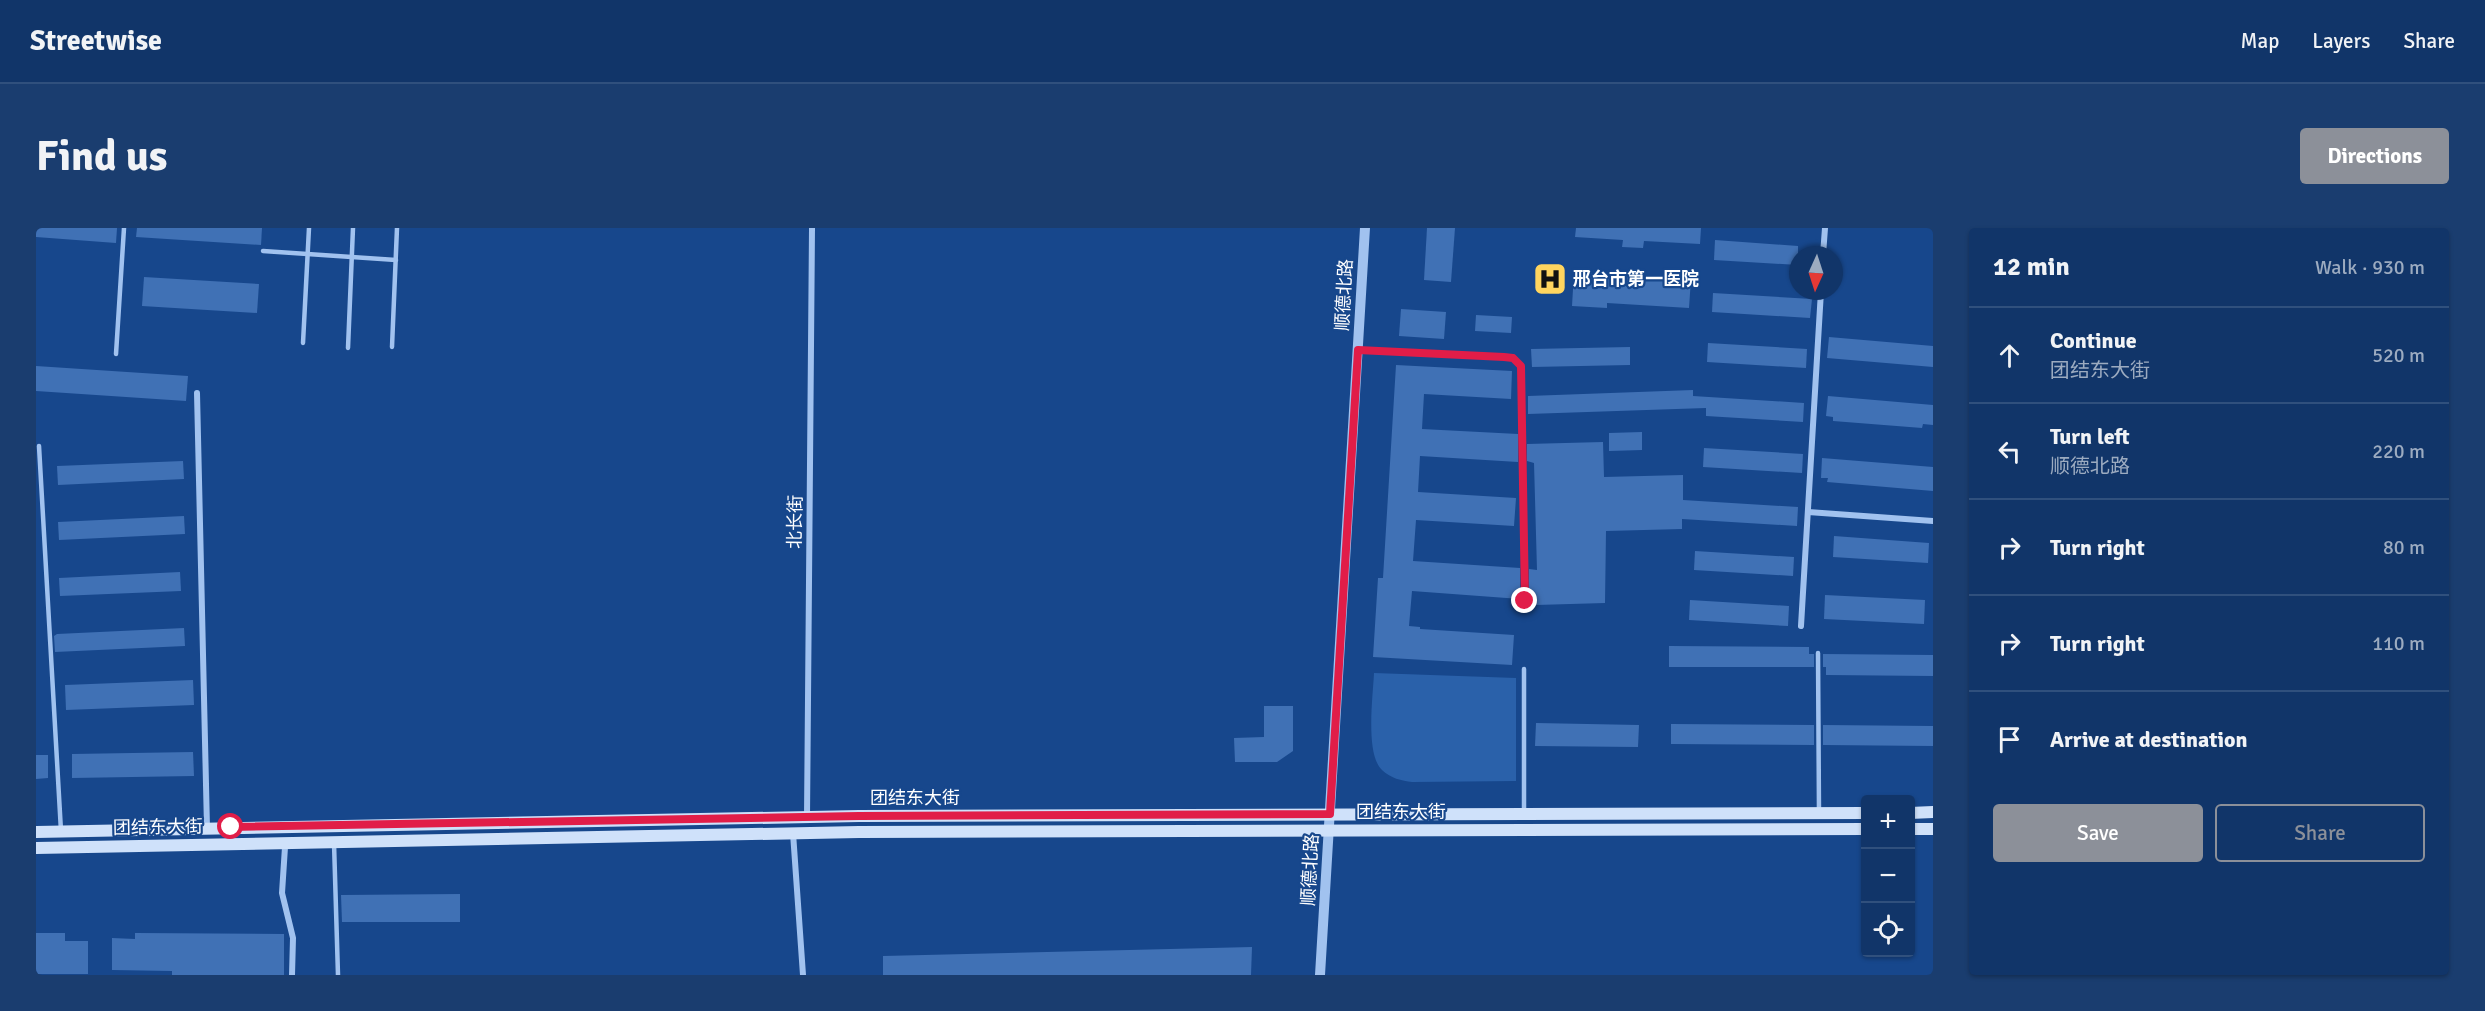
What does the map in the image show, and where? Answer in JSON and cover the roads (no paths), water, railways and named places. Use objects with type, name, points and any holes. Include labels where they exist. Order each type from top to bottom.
[{"type":"main road","points":[[1915,813],[1933,812]]},
{"type":"main road","name":"团结东大街","points":[[36,832],[807,817],[1861,813]]},
{"type":"main road","points":[[1915,829],[1933,828]]},
{"type":"main road","name":"团结东大街","points":[[36,848],[793,833],[1861,829]]},
{"type":"street","name":"北长街","points":[[807,817],[812,228]]},
{"type":"street","name":"顺德北路","points":[[1320,975],[1365,228]]},
{"type":"street","points":[[1824,246],[1825,228]]},
{"type":"street","points":[[1801,626],[1820,300]]},
{"type":"street","points":[[197,393],[207,828]]},
{"type":"street","points":[[1808,512],[1933,521]]},
{"type":"street","points":[[793,833],[803,975]]},
{"type":"street","points":[[285,847],[282,893],[294,938],[292,975]]},
{"type":"lane","points":[[116,354],[124,228]]},
{"type":"lane","points":[[303,344],[309,228]]},
{"type":"lane","points":[[348,348],[353,228]]},
{"type":"lane","points":[[392,347],[397,228]]},
{"type":"lane","points":[[263,251],[396,260]]},
{"type":"lane","points":[[1358,350],[1504,357],[1513,358],[1521,366],[1525,601]]},
{"type":"lane","points":[[39,447],[61,831]]},
{"type":"lane","points":[[1818,653],[1819,813]]},
{"type":"lane","points":[[1524,669],[1524,814]]},
{"type":"lane","points":[[334,841],[338,975]]},
{"type":"place","name":"邢台市第一医院","points":[[1550,279]]}]
